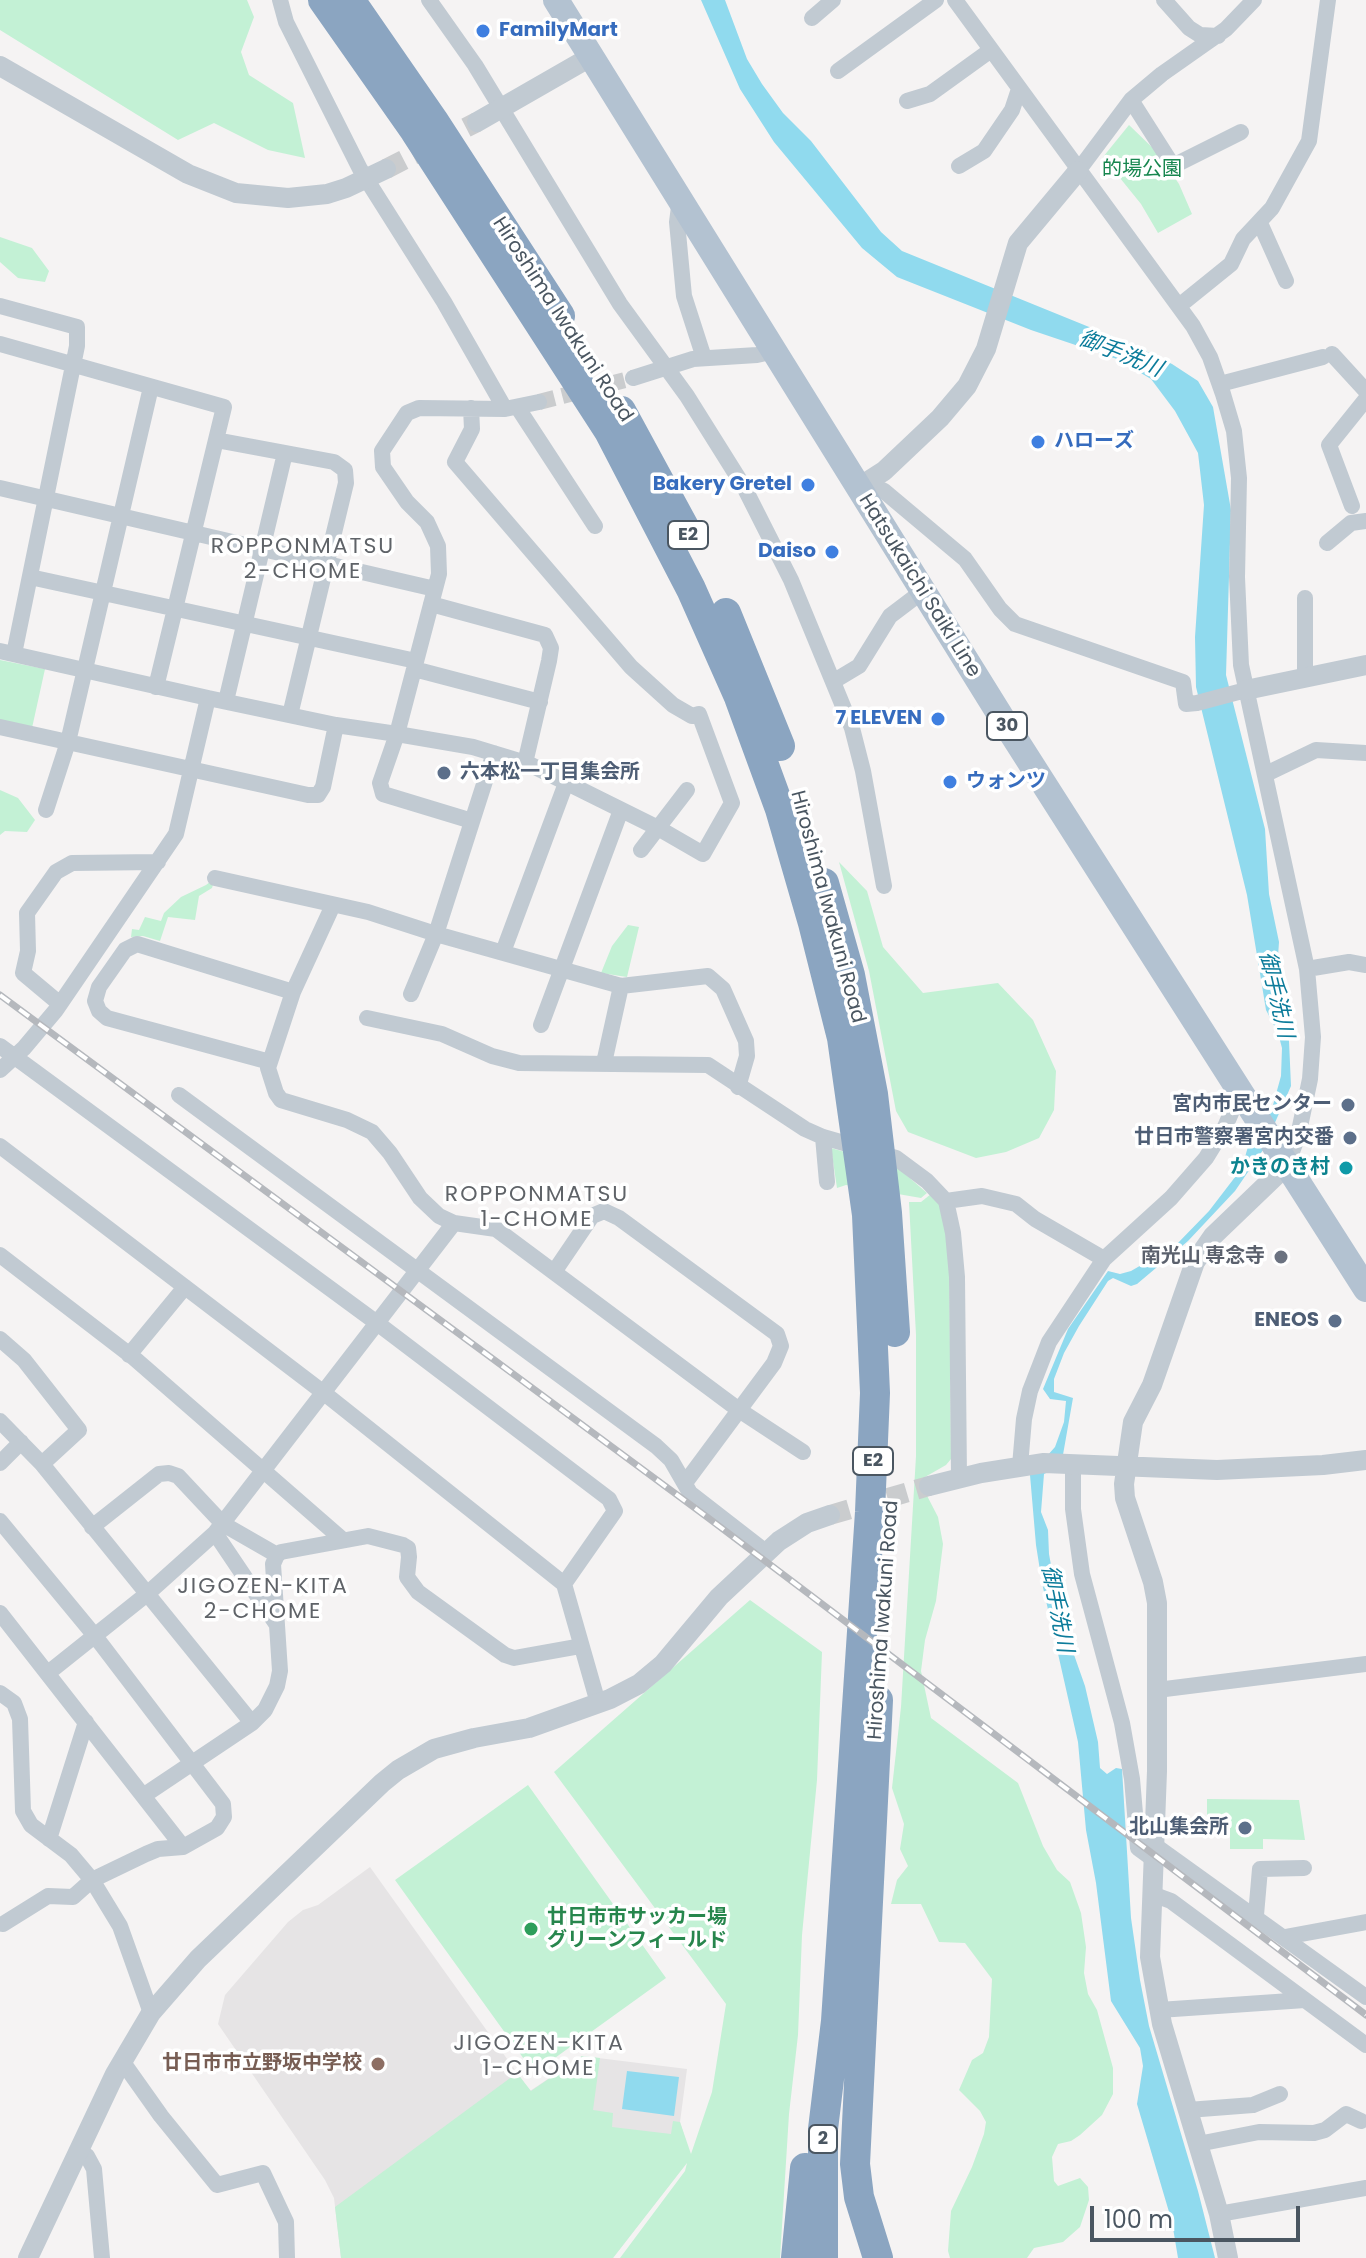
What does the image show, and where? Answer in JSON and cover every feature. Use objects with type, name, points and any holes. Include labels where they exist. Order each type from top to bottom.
[{"type":"highway","name":"Hiroshima Iwakuni Road","points":[[323,0],[415,131],[601,418],[691,589],[755,739],[798,866],[868,1134]]},
{"type":"highway","name":"Hiroshima Iwakuni Road","points":[[350,0],[433,120],[626,420],[710,579],[769,717],[818,860],[850,975],[868,1134],[875,1393],[866,1728],[849,2024]]},
{"type":"highway","name":"Hiroshima Iwakuni Road","points":[[849,2024],[849,1825],[866,1728]]},
{"type":"highway","points":[[796,2258],[827,1935],[844,1864],[849,1825]]},
{"type":"highway","name":"2","points":[[823,2258],[823,2129],[849,2024]]},
{"type":"highway","name":"2","points":[[849,2024],[859,2197],[878,2258]]},
{"type":"highway","points":[[804,2181],[823,2129]]},
{"type":"main road","name":"Hatsukaichi Saiki Line","points":[[556,0],[775,351],[863,485],[923,591],[1366,1289]]},
{"type":"street","points":[[280,0],[286,22],[367,179],[512,409],[595,526]]},
{"type":"street","points":[[429,0],[475,65],[620,304],[687,396],[744,487],[791,580],[852,728],[884,886]]},
{"type":"street","points":[[812,18],[833,0]]},
{"type":"street","points":[[838,71],[936,0]]},
{"type":"street","points":[[955,0],[1179,306],[1210,357],[1220,384],[1234,431],[1239,478],[1237,577],[1241,691],[1266,774],[1307,969],[1313,1037],[1310,1079],[1298,1136],[1213,1236],[1195,1262],[1152,1385],[1133,1422],[1124,1493],[1156,1593],[1157,1690],[1150,1957],[1159,2010],[1219,2214],[1228,2258]]},
{"type":"street","points":[[1164,0],[1189,28],[1200,35],[1218,36]]},
{"type":"street","points":[[863,485],[884,471],[954,403],[978,368],[1022,236],[1071,182],[1131,100],[1162,74],[1218,36],[1254,0]]},
{"type":"street","points":[[1179,306],[1231,264],[1243,239],[1277,200],[1309,139],[1328,0]]},
{"type":"street","points":[[907,101],[930,94],[991,50]]},
{"type":"street","points":[[477,122],[592,56]]},
{"type":"street","points":[[0,66],[219,189],[253,197],[308,197],[337,191],[386,169]]},
{"type":"street","points":[[959,166],[984,151],[1012,110],[1019,89]]},
{"type":"street","points":[[1131,100],[1173,166],[1241,132]]},
{"type":"street","points":[[680,198],[677,222],[683,290],[704,358]]},
{"type":"street","points":[[1260,223],[1286,281]]},
{"type":"street","points":[[0,306],[77,327],[77,346],[30,577],[7,653],[336,725],[494,753],[525,763],[658,828],[703,854],[732,803],[699,714],[692,716],[673,705],[631,667],[455,462],[472,429],[471,408]]},
{"type":"street","points":[[0,344],[224,407],[156,687]]},
{"type":"street","points":[[633,378],[704,358],[775,351]]},
{"type":"street","points":[[1220,384],[1328,356],[1366,391]]},
{"type":"street","points":[[46,810],[68,742],[151,387]]},
{"type":"street","points":[[1352,506],[1329,445],[1366,399]]},
{"type":"street","points":[[472,821],[383,794],[380,783],[397,734],[439,574],[438,546],[427,522],[407,502],[383,467],[382,451],[407,413],[419,408],[512,409],[539,402]]},
{"type":"street","points":[[216,440],[334,462],[345,470],[346,483],[290,715]]},
{"type":"street","points":[[226,701],[285,453]]},
{"type":"street","points":[[863,485],[884,491],[965,559],[1000,609],[1015,624],[1183,682],[1186,704],[1366,665]]},
{"type":"street","points":[[0,488],[326,565],[433,596],[545,635],[551,648],[525,763]]},
{"type":"street","points":[[1327,543],[1351,523],[1366,521]]},
{"type":"street","points":[[30,577],[308,638],[415,665],[540,702]]},
{"type":"street","points":[[834,681],[859,666],[893,612],[923,591]]},
{"type":"street","points":[[1305,598],[1305,677]]},
{"type":"street","points":[[0,1070],[19,1053],[58,1007],[176,834],[208,698]]},
{"type":"street","points":[[0,727],[296,793],[318,795],[323,787],[336,725]]},
{"type":"street","points":[[1266,774],[1316,750],[1366,753]]},
{"type":"street","points":[[411,994],[436,934],[494,753]]},
{"type":"street","points":[[503,952],[566,783]]},
{"type":"street","points":[[641,850],[687,790]]},
{"type":"street","points":[[541,1025],[621,810]]},
{"type":"street","points":[[58,1007],[23,973],[28,951],[27,913],[56,872],[72,863],[158,862]]},
{"type":"street","points":[[215,878],[368,912],[621,986],[708,976],[723,989],[746,1041],[747,1056],[738,1087]]},
{"type":"street","points":[[333,905],[293,992],[268,1068],[281,1100],[347,1120],[372,1132],[420,1198],[439,1216],[454,1223],[496,1229],[739,1410],[803,1452]]},
{"type":"street","points":[[270,1062],[107,1018],[99,1011],[95,1001],[99,987],[125,950],[137,944],[293,992]]},
{"type":"street","points":[[1307,969],[1349,962],[1366,965]]},
{"type":"street","points":[[604,1063],[621,986]]},
{"type":"street","points":[[367,1018],[442,1034],[492,1056],[519,1063],[708,1065],[738,1087],[823,1137],[896,1158],[927,1181],[946,1201],[953,1233],[957,1277],[959,1477]]},
{"type":"street","points":[[0,1046],[19,1053],[380,1319],[609,1499],[615,1511],[564,1584]]},
{"type":"street","points":[[179,1095],[656,1446],[671,1460],[690,1493],[766,1552]]},
{"type":"street","points":[[1025,1465],[1024,1419],[1038,1367],[1049,1342],[1104,1259],[1171,1198],[1206,1158],[1242,1095]]},
{"type":"street","points":[[823,1137],[827,1182]]},
{"type":"street","points":[[0,1146],[324,1393],[564,1584],[598,1703]]},
{"type":"street","points":[[946,1201],[982,1196],[1016,1204],[1035,1219],[1104,1259]]},
{"type":"street","points":[[554,1272],[592,1216],[604,1211],[619,1218],[777,1334],[781,1346],[774,1363],[685,1483]]},
{"type":"street","points":[[48,1673],[147,1594],[219,1528],[454,1223]]},
{"type":"street","points":[[0,1255],[129,1355],[343,1540]]},
{"type":"street","points":[[129,1355],[185,1287]]},
{"type":"street","points":[[0,1339],[24,1360],[79,1430],[42,1464]]},
{"type":"street","points":[[0,1421],[42,1464],[252,1723]]},
{"type":"street","points":[[0,1463],[21,1442]]},
{"type":"street","points":[[929,1486],[1025,1465],[1073,1463],[1217,1470],[1366,1460]]},
{"type":"street","points":[[1073,1463],[1073,1509],[1082,1574],[1122,1723],[1132,1779],[1138,1848],[1153,1851],[1256,1915],[1366,1997]]},
{"type":"street","points":[[92,1527],[159,1474],[178,1476],[219,1528],[278,1627]]},
{"type":"street","points":[[28,2258],[122,2061],[151,2013],[198,1959],[398,1770],[424,1754],[453,1742],[529,1728],[624,1692],[652,1675],[719,1597],[766,1552],[792,1531],[830,1515]]},
{"type":"street","points":[[0,1521],[95,1636],[192,1763],[223,1804],[224,1817],[217,1828],[183,1847],[158,1849],[92,1880],[73,1897],[48,1896],[3,1924]]},
{"type":"street","points":[[219,1528],[277,1555],[368,1536],[403,1545],[408,1548],[407,1577],[418,1592],[505,1655],[514,1658],[581,1646]]},
{"type":"street","points":[[143,1796],[252,1723],[265,1710],[277,1686],[280,1671],[273,1564],[277,1555]]},
{"type":"street","points":[[0,1613],[183,1847]]},
{"type":"street","points":[[1157,1690],[1366,1664]]},
{"type":"street","points":[[0,1693],[14,1703],[20,1719],[23,1811],[31,1825],[71,1855],[92,1880],[120,1926],[151,2013]]},
{"type":"street","points":[[49,1839],[86,1722]]},
{"type":"street","points":[[1256,1915],[1260,1869],[1304,1868]]},
{"type":"street","points":[[1152,1894],[1171,1901],[1366,2045]]},
{"type":"street","points":[[1285,1937],[1366,1922]]},
{"type":"street","points":[[1159,2010],[1305,2000]]},
{"type":"street","points":[[122,2061],[161,2116],[217,2185],[263,2173],[286,2222],[287,2258]]},
{"type":"street","points":[[1188,2110],[1253,2105],[1280,2094]]},
{"type":"street","points":[[1198,2144],[1259,2132],[1314,2133],[1325,2130],[1346,2114],[1361,2121]]},
{"type":"street","points":[[79,2151],[87,2156],[94,2169],[102,2258]]},
{"type":"street","points":[[1219,2214],[1366,2188]]},
{"type":"shaded area","name":"廿日市市立野坂中学校","points":[[370,1867],[530,2091],[582,2056],[687,2069],[680,2122],[691,2157],[613,2258],[341,2258],[334,2198],[325,2180],[218,2024],[225,1995],[288,1922],[303,1910],[318,1905]]},
{"type":"green space","points":[[0,0],[247,0],[254,17],[241,52],[249,75],[293,103],[305,158],[268,150],[214,123],[178,140],[0,30]]},
{"type":"green space","name":"的場公園","points":[[1129,125],[1158,153],[1179,184],[1192,214],[1158,233],[1141,204],[1103,157]]},
{"type":"green space","points":[[0,237],[32,248],[49,271],[45,282],[18,278],[0,262]]},
{"type":"green space","points":[[0,660],[45,669],[32,728],[0,720]]},
{"type":"green space","points":[[0,790],[18,798],[35,820],[27,832],[5,831],[0,835]]},
{"type":"green space","points":[[839,862],[867,891],[883,947],[923,993],[998,983],[1033,1020],[1056,1071],[1054,1110],[1039,1138],[1006,1152],[976,1158],[908,1132],[896,1111],[869,971]]},
{"type":"green space","points":[[215,878],[212,888],[199,896],[195,920],[168,917],[160,941],[143,936],[131,937],[132,929],[139,930],[145,917],[161,921],[164,913],[181,897]]},
{"type":"green space","points":[[628,925],[639,927],[627,977],[601,973],[612,946]]},
{"type":"green space","points":[[831,1148],[897,1167],[927,1193],[921,1198],[846,1185],[837,1188]]},
{"type":"green space","points":[[931,1194],[941,1204],[949,1233],[951,1459],[925,1477],[922,1486],[938,1517],[943,1544],[936,1601],[925,1640],[921,1671],[931,1718],[1018,1783],[1043,1846],[1057,1870],[1070,1882],[1081,1913],[1088,1994],[1097,2010],[1113,2068],[1113,2094],[1102,2115],[1071,2141],[1058,2144],[1052,2157],[1054,2181],[1058,2186],[1080,2178],[1088,2187],[1089,2200],[1080,2227],[1063,2242],[1034,2248],[1027,2258],[950,2258],[951,2211],[972,2167],[986,2122],[980,2111],[959,2090],[972,2060],[983,2053],[989,2037],[992,1979],[965,1943],[939,1942],[921,1904],[891,1904],[897,1880],[908,1866],[900,1849],[904,1824],[892,1788],[901,1707],[916,1456],[916,1335],[909,1202],[921,1202]]},
{"type":"green space","points":[[750,1600],[822,1652],[817,1780],[802,1935],[798,2035],[789,2114],[780,2258],[620,2258],[685,2171],[687,2163],[613,2258],[341,2258],[335,2207],[517,2073],[531,2091],[582,2056],[600,2058],[593,2110],[613,2113],[612,2127],[671,2134],[673,2121],[680,2122],[691,2154],[712,2092],[726,2004],[554,1772]]},
{"type":"green space","name":"廿日市市サッカー場 グリーンフィールド","points":[[528,1785],[666,1978],[534,2073],[395,1880]]},
{"type":"green space","points":[[1207,1799],[1299,1800],[1305,1840],[1263,1839],[1263,1849],[1230,1849],[1230,1821],[1207,1820]]},
{"type":"water","name":"御手洗川","points":[[701,0],[725,0],[747,59],[762,84],[783,113],[811,141],[881,232],[902,251],[1131,344],[1172,364],[1198,381],[1213,407],[1231,510],[1226,675],[1265,829],[1269,894],[1279,942],[1276,985],[1288,1019],[1291,1086],[1263,1150],[1235,1191],[1188,1241],[1137,1284],[1131,1286],[1113,1278],[1108,1281],[1079,1326],[1054,1379],[1054,1392],[1073,1398],[1061,1466],[1044,1474],[1041,1512],[1048,1530],[1060,1615],[1085,1686],[1098,1742],[1100,1768],[1107,1774],[1116,1768],[1122,1769],[1131,1918],[1140,1980],[1149,2026],[1215,2258],[1178,2258],[1172,2222],[1137,2104],[1143,2066],[1140,2048],[1111,2001],[1086,1830],[1078,1742],[1042,1583],[1030,1475],[1055,1447],[1064,1422],[1066,1401],[1050,1399],[1043,1389],[1068,1329],[1108,1271],[1120,1274],[1131,1271],[1176,1245],[1209,1211],[1242,1168],[1252,1132],[1273,1105],[1281,1076],[1282,1048],[1266,1010],[1247,895],[1196,687],[1195,637],[1204,505],[1198,453],[1175,411],[1151,379],[1117,359],[1031,330],[897,277],[862,248],[774,142],[740,89]]},
{"type":"water","points":[[627,2071],[679,2077],[674,2116],[622,2109]]},
{"type":"tunnel","points":[[386,169],[477,122]]},
{"type":"tunnel","points":[[539,402],[633,378]]},
{"type":"tunnel","points":[[830,1515],[929,1486]]},
{"type":"railway","points":[[0,995],[707,1517],[1366,2015]]},
{"type":"place","name":"FamilyMart","points":[[483,31]]},
{"type":"place","name":"ハローズ","points":[[1038,442]]},
{"type":"place","name":"Bakery Gretel","points":[[808,485]]},
{"type":"place","name":"Daiso","points":[[832,552]]},
{"type":"place","name":"7 ELEVEN","points":[[938,719]]},
{"type":"place","name":"六本松一丁目集会所","points":[[444,773]]},
{"type":"place","name":"ウォンツ","points":[[950,782]]},
{"type":"place","name":"宮内市民センター","points":[[1348,1105]]},
{"type":"place","name":"廿日市警察署宮内交番","points":[[1350,1138]]},
{"type":"place","name":"かきのき村","points":[[1346,1168]]},
{"type":"place","name":"南光山 専念寺","points":[[1281,1257]]},
{"type":"place","name":"ENEOS","points":[[1335,1321]]},
{"type":"place","name":"北山集会所","points":[[1245,1828]]},
{"type":"place","name":"廿日市市サッカー場 グリーンフィールド","points":[[531,1929]]},
{"type":"place","name":"廿日市市立野坂中学校","points":[[378,2064]]},
{"type":"district","name":"ROPPONMATSU 2-CHOME","points":[[303,560]]},
{"type":"district","name":"ROPPONMATSU 1-CHOME","points":[[537,1208]]},
{"type":"district","name":"JIGOZEN-KITA 2-CHOME","points":[[263,1600]]},
{"type":"district","name":"JIGOZEN-KITA 1-CHOME","points":[[539,2056]]}]
